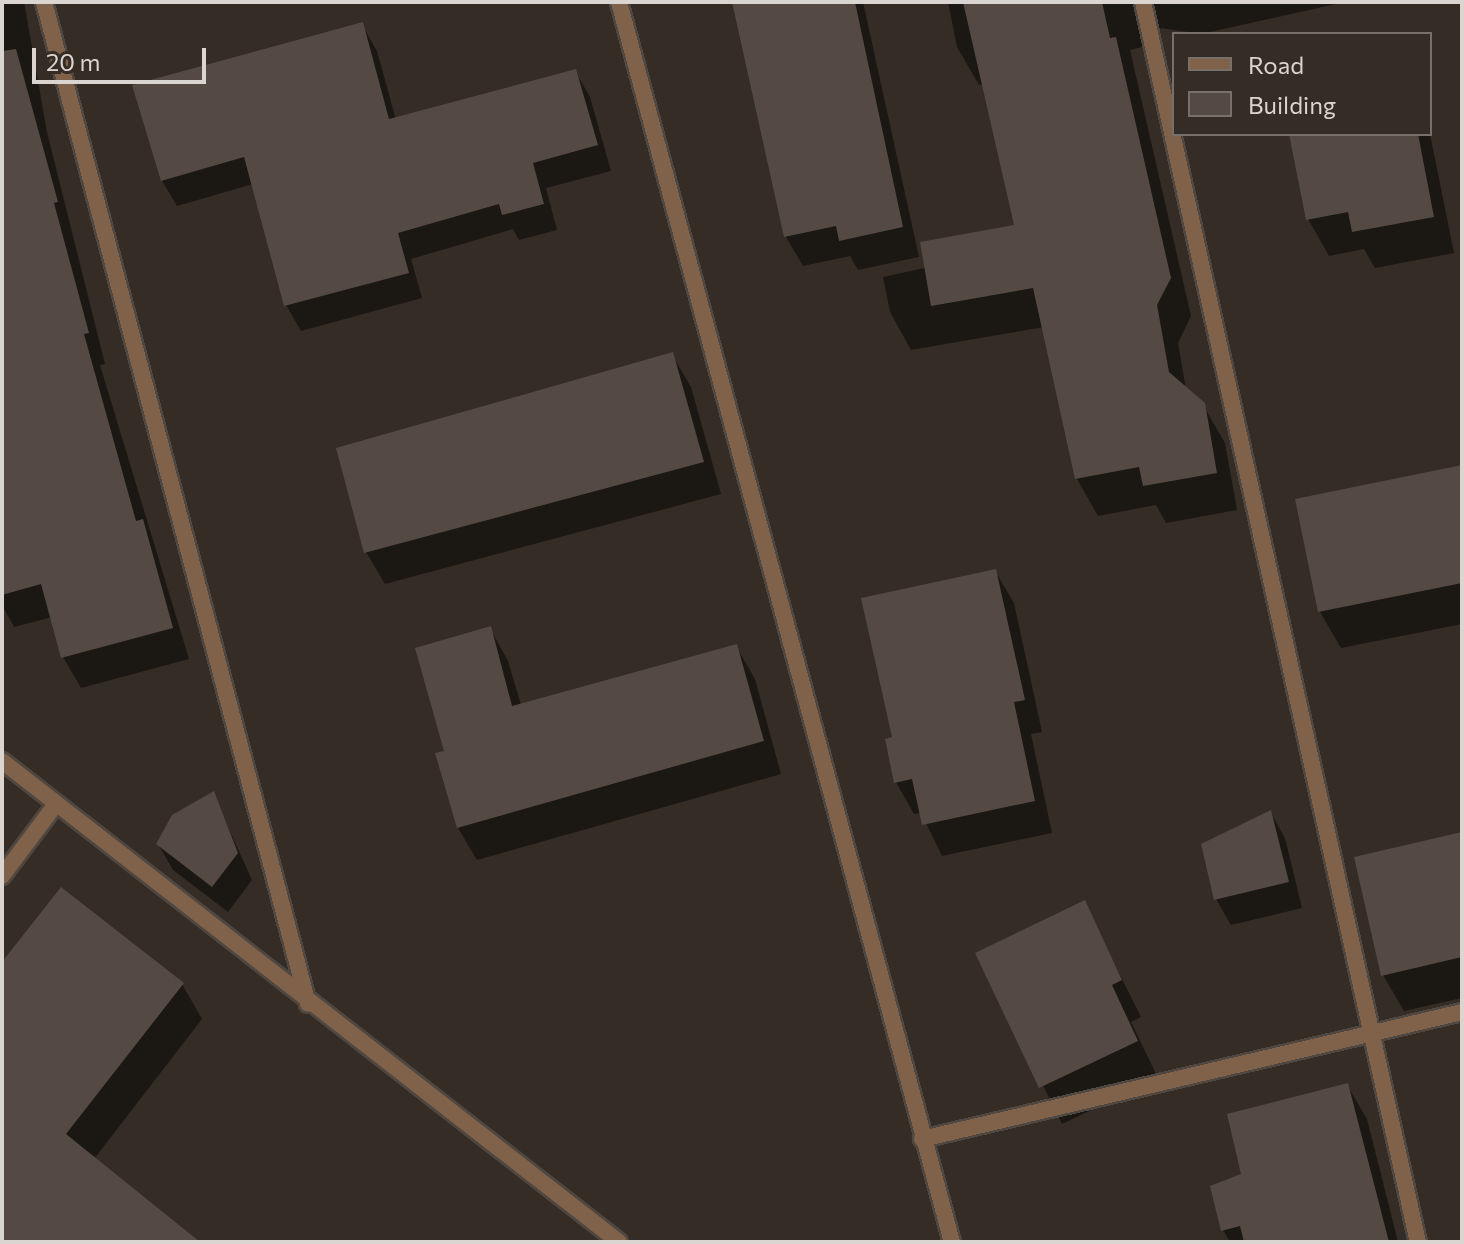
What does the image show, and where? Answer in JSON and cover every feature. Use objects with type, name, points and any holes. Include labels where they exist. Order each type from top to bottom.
[{"type":"street","points":[[44,2],[308,1004]]},
{"type":"street","points":[[619,2],[952,1242]]},
{"type":"street","points":[[1143,2],[1172,134]]},
{"type":"street","points":[[1172,136],[1418,1242]]},
{"type":"street","points":[[2,761],[308,1004],[619,1242]]},
{"type":"street","points":[[2,876],[56,804]]},
{"type":"street","points":[[922,1139],[1462,1012]]},
{"type":"building","points":[[732,2],[855,2],[903,227],[839,241],[836,226],[784,237]]},
{"type":"building","points":[[963,2],[1102,2],[1110,38],[1116,37],[1171,278],[1157,305],[1169,372],[1205,403],[1217,473],[1143,486],[1139,467],[1075,479],[1033,288],[931,306],[920,242],[1014,225]]},
{"type":"building","points":[[363,22],[389,119],[576,69],[598,145],[533,163],[544,204],[502,215],[499,204],[398,233],[409,273],[284,306],[244,157],[161,181],[132,85]]},
{"type":"building","points":[[16,49],[58,202],[54,203],[89,333],[84,334],[136,521],[143,519],[173,628],[61,658],[41,584],[2,595],[2,51]]},
{"type":"building","points":[[1289,136],[1418,136],[1434,217],[1352,232],[1348,212],[1306,220]]},
{"type":"building","points":[[673,352],[704,462],[364,553],[336,448]]},
{"type":"building","points":[[1462,465],[1462,583],[1318,612],[1295,499]]},
{"type":"building","points":[[996,569],[1025,700],[1014,702],[1035,801],[922,825],[912,779],[894,783],[885,739],[892,737],[861,598]]},
{"type":"building","points":[[491,626],[512,706],[737,644],[764,741],[457,828],[435,753],[444,751],[415,648]]},
{"type":"building","points":[[214,791],[238,853],[212,887],[156,844],[172,815]]},
{"type":"building","points":[[1271,810],[1289,882],[1214,900],[1201,844]]},
{"type":"building","points":[[1462,832],[1462,957],[1381,976],[1354,857]]},
{"type":"building","points":[[61,887],[184,983],[66,1134],[200,1242],[2,1242],[2,962]]},
{"type":"building","points":[[1085,900],[1122,980],[1112,985],[1138,1041],[1039,1088],[975,953]]},
{"type":"building","points":[[1348,1083],[1389,1242],[1244,1242],[1240,1226],[1221,1231],[1210,1186],[1241,1174],[1227,1114]]}]
